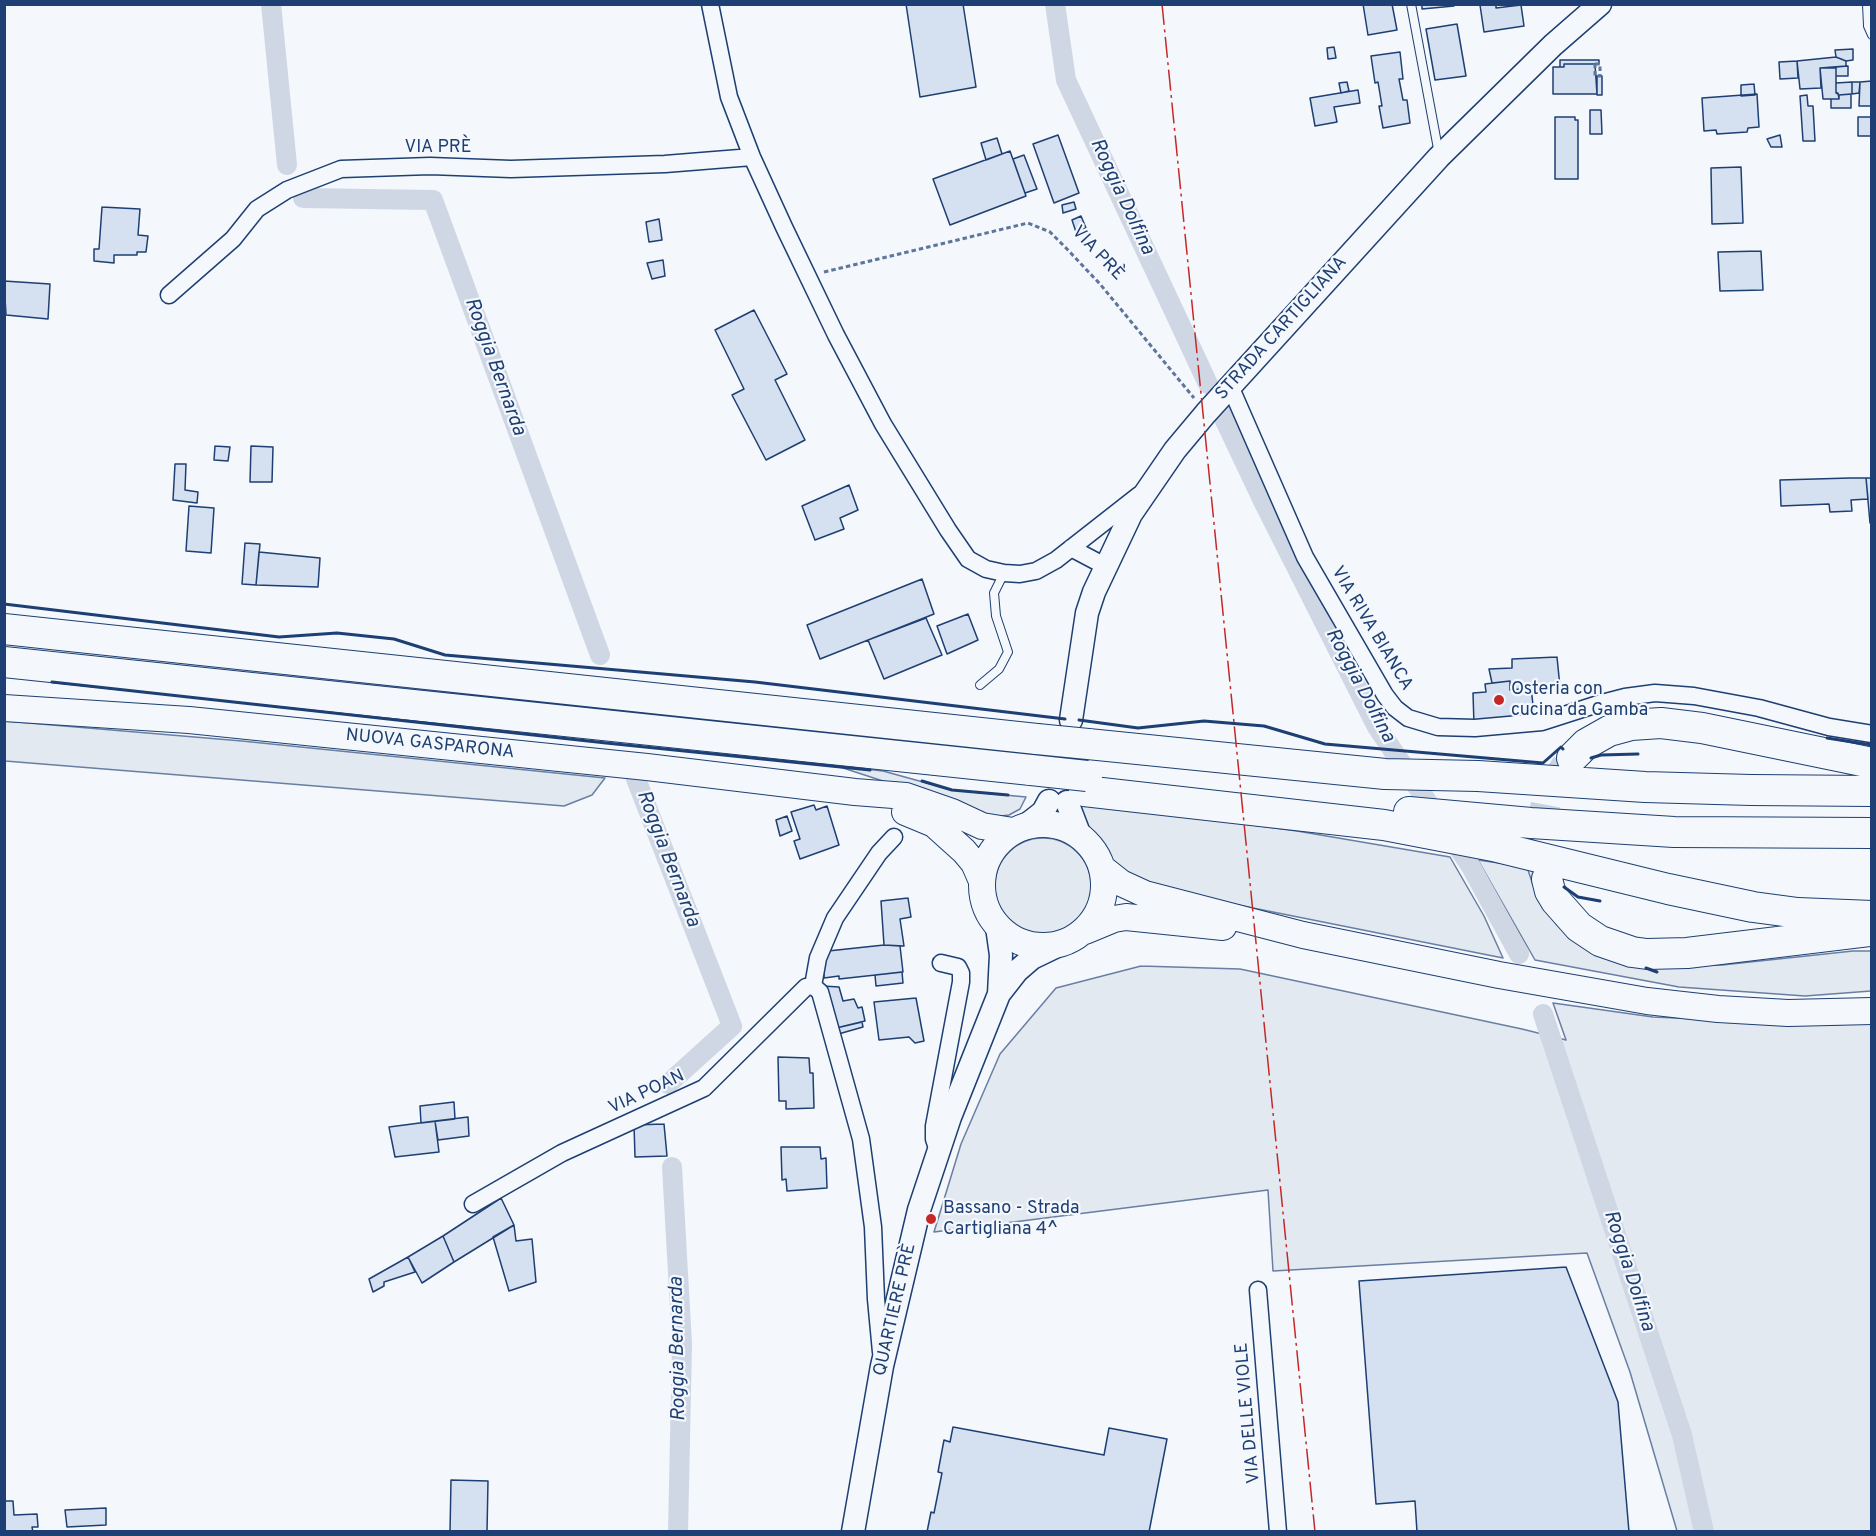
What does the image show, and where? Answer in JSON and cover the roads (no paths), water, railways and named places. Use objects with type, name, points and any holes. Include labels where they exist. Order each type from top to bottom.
[{"type":"highway","points":[[4,629],[1385,774],[1478,776],[1645,787],[1872,791]]},
{"type":"highway","points":[[4,662],[863,752],[1045,790],[1383,825],[1475,819],[1674,832],[1872,833]]},
{"type":"highway","points":[[1572,758],[1586,744],[1609,731],[1631,725],[1661,723],[1872,763]]},
{"type":"highway","points":[[1045,790],[1087,776],[1415,822],[1493,846],[1753,908],[1798,913],[1872,916]]},
{"type":"highway","points":[[1547,879],[1556,902],[1579,927],[1600,941],[1632,952],[1686,953],[1872,931]]},
{"type":"main road","name":"NUOVA GASPARONA","points":[[4,708],[189,720],[659,768],[855,792],[906,795],[982,826],[1019,829],[1044,824],[1063,827],[1080,836],[1090,845],[1102,868],[1105,891],[1099,912],[1085,931],[1061,944],[1044,947],[1026,945],[1010,938],[997,927],[987,912],[982,896],[981,879],[974,863],[934,824],[855,792]]},
{"type":"main road","points":[[981,879],[986,860],[997,843],[1019,829]]},
{"type":"main road","points":[[1102,868],[1120,884],[1146,894],[1303,935],[1499,975],[1647,1001],[1718,1009],[1788,1013],[1872,1011]]},
{"type":"main road","points":[[1085,931],[1114,919],[1126,917],[1303,935]]},
{"type":"street","points":[[710,4],[729,96],[752,157],[808,276],[883,424],[968,559],[986,569],[1004,573],[1020,574],[1036,571],[1056,560],[1147,489]]},
{"type":"street","name":"STRADA CARTIGLIANA","points":[[1071,720],[1087,613],[1094,592],[1131,514],[1175,450],[1206,412],[1439,157],[1553,45],[1600,4]]},
{"type":"street","name":"VIA PRÈ","points":[[169,295],[233,239],[258,209],[287,190],[341,169],[430,166],[523,169],[665,164],[752,157]]},
{"type":"street","name":"VIA RIVA BIANCA","points":[[1230,386],[1305,557],[1385,695],[1395,708],[1408,718],[1438,727],[1475,728],[1542,722],[1625,697],[1655,693],[1694,696],[1749,706],[1829,727],[1872,734]]},
{"type":"street","points":[[1071,548],[1105,566]]},
{"type":"street","points":[[1019,829],[1043,812],[1045,790]]},
{"type":"street","points":[[1045,790],[1080,836]]},
{"type":"street","points":[[882,1366],[873,1227],[861,1139],[820,992],[813,986],[818,958],[835,918],[879,853],[894,837]]},
{"type":"street","name":"QUARTIERE PRÈ","points":[[997,927],[1001,955],[999,994]]},
{"type":"street","name":"QUARTIERE PRÈ","points":[[853,1532],[882,1366],[919,1210],[950,1117],[999,994],[1017,971],[1032,958],[1061,944]]},
{"type":"street","points":[[938,1153],[934,1139],[934,1126],[961,982],[958,967],[940,963]]},
{"type":"street","name":"VIA POAN","points":[[473,1204],[561,1153],[704,1088],[806,987],[813,986]]},
{"type":"street","name":"VIA DELLE VIOLE","points":[[1258,1290],[1278,1532]]},
{"type":"lane","points":[[1411,4],[1439,157]]},
{"type":"lane","points":[[1868,4],[1868,26],[1872,35]]},
{"type":"lane","points":[[980,685],[999,669],[1008,652],[996,616],[994,593],[1004,573]]},
{"type":"waterway","name":"Roggia Bernarda","points":[[271,4],[287,165]]},
{"type":"waterway","name":"Roggia Dolfina","points":[[1055,4],[1066,80],[1208,384]]},
{"type":"waterway","name":"Roggia Bernarda","points":[[303,198],[433,200],[600,655]]},
{"type":"waterway","name":"Roggia Dolfina","points":[[1218,406],[1263,501],[1377,727],[1470,865],[1519,954]]},
{"type":"waterway","name":"Roggia Bernarda","points":[[636,779],[732,1026],[668,1084]]},
{"type":"waterway","name":"Roggia Dolfina","points":[[1543,1014],[1682,1435],[1704,1532]]},
{"type":"waterway","name":"Roggia Bernarda","points":[[672,1167],[682,1344],[678,1532]]},
{"type":"tunnel","points":[[1547,879],[1542,846],[1546,803],[1554,784],[1570,760]]},
{"type":"place","name":"Osteria con cucina da Gamba","points":[[1499,700]]},
{"type":"place","name":"Bassano - Strada Cartigliana 4^","points":[[931,1219]]}]
